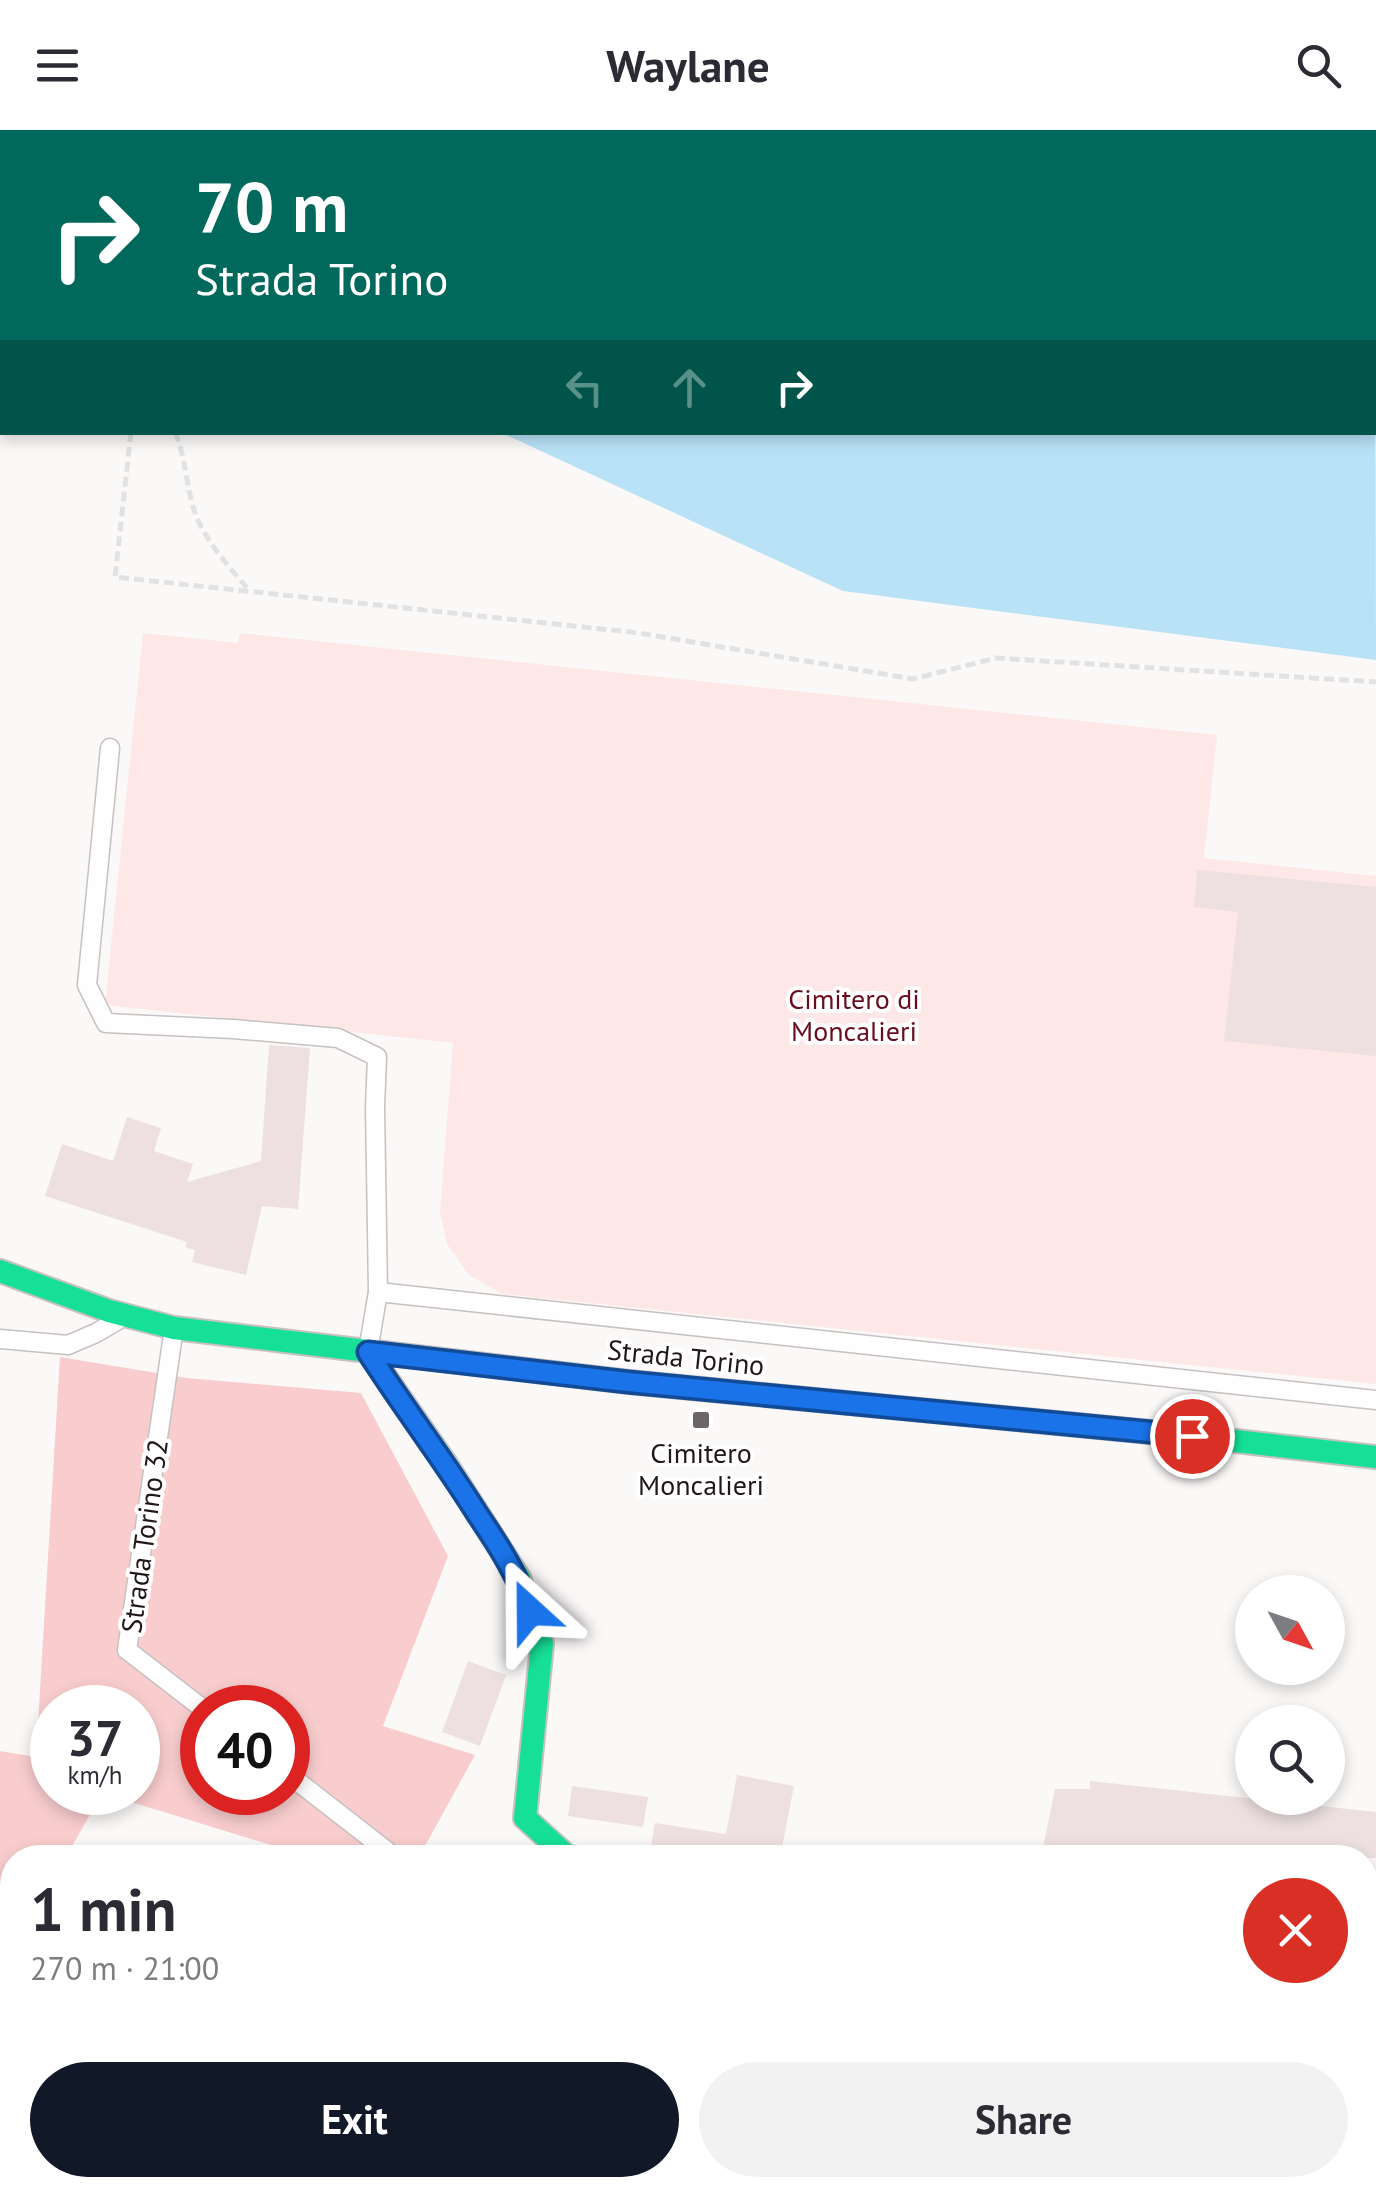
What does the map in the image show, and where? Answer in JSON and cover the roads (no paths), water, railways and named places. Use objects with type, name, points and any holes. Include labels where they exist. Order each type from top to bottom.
[{"type":"main road","name":"Strada Torino","points":[[0,1271],[174,1328],[628,1382],[1376,1457]]},
{"type":"main road","points":[[368,1352],[448,1466],[518,1578],[542,1644],[526,1818],[555,1845]]},
{"type":"lane","points":[[110,748],[86,985],[106,1022],[338,1038],[376,1057],[378,1292],[368,1352]]},
{"type":"lane","points":[[378,1292],[1376,1400]]},
{"type":"lane","points":[[0,1339],[68,1345],[126,1315]]},
{"type":"lane","name":"Strada Torino 32","points":[[174,1328],[127,1650],[180,1691]]},
{"type":"lane","points":[[310,1791],[379,1845]]},
{"type":"water","points":[[506,435],[1375,435],[1376,660],[843,591]]},
{"type":"place","name":"Cimitero Moncalieri","points":[[701,1420]]},
{"type":"park label","name":"Cimitero di Moncalieri","points":[[854,1014]]}]
